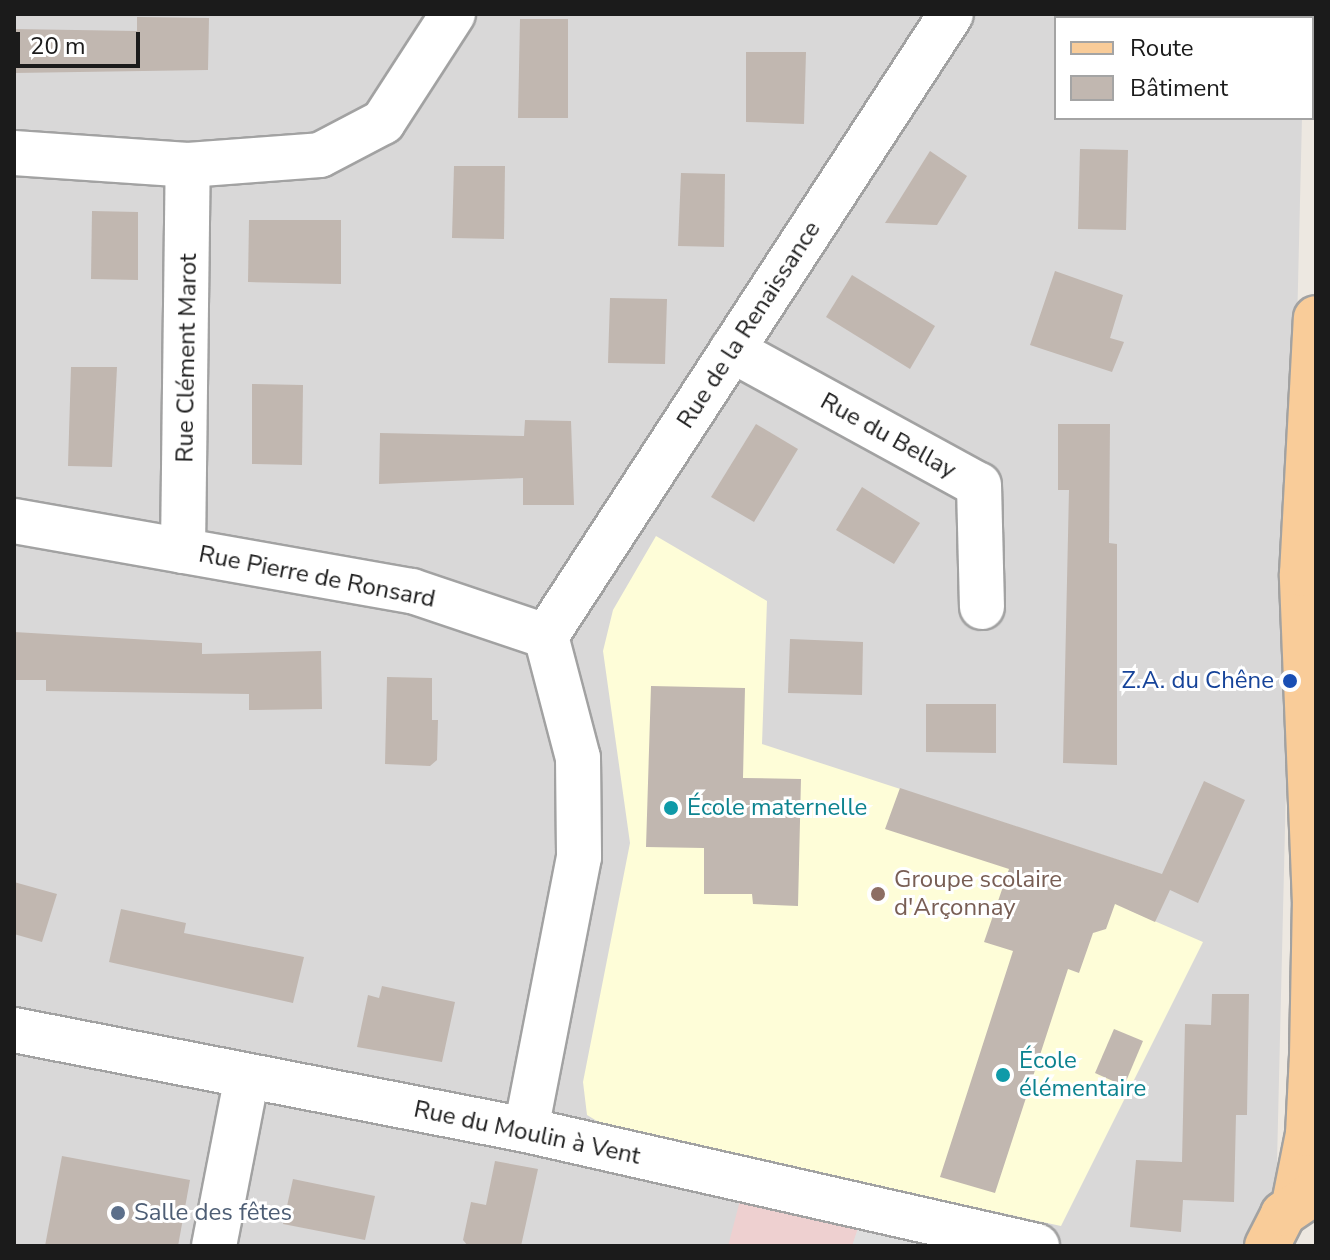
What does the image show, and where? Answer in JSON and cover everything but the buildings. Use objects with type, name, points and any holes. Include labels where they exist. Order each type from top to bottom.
[{"type":"main road","points":[[1281,1223],[1308,1134],[1313,1025],[1315,904],[1302,574],[1316,318]]},
{"type":"street","points":[[14,153],[188,165],[320,155],[383,122],[453,14]]},
{"type":"street","name":"Rue de la Renaissance","points":[[546,636],[951,14]]},
{"type":"street","name":"Rue Clément Marot","points":[[183,551],[188,165]]},
{"type":"street","name":"Rue du Bellay","points":[[732,350],[979,485],[982,607]]},
{"type":"street","name":"Rue Pierre de Ronsard","points":[[14,521],[412,591],[546,636]]},
{"type":"street","points":[[526,1130],[579,857],[578,758],[546,636]]},
{"type":"street","name":"Rue du Moulin à Vent","points":[[14,1030],[526,1130],[1023,1244]]},
{"type":"street","points":[[214,1246],[247,1077]]},
{"type":"shaded area","points":[[14,14],[1304,14],[1054,16],[1054,120],[1302,120],[1275,1246],[14,1246]]},
{"type":"shaded area","name":"Groupe scolaire d'Arçonnay","points":[[656,536],[767,601],[762,744],[1149,870],[1129,910],[1203,942],[1061,1226],[607,1127],[587,1115],[583,1082],[630,843],[603,651],[613,610]]},
{"type":"shaded area","points":[[742,1193],[998,1246],[728,1246]]},
{"type":"shaded area","points":[[858,1228],[932,1246],[852,1246]]},
{"type":"place","name":"Z.A. du Chêne","points":[[1290,681]]},
{"type":"place","name":"École maternelle","points":[[671,808]]},
{"type":"place","name":"Groupe scolaire d'Arçonnay","points":[[878,894]]},
{"type":"place","name":"École élémentaire","points":[[1003,1075]]},
{"type":"place","name":"Salle des fêtes","points":[[118,1213]]}]
